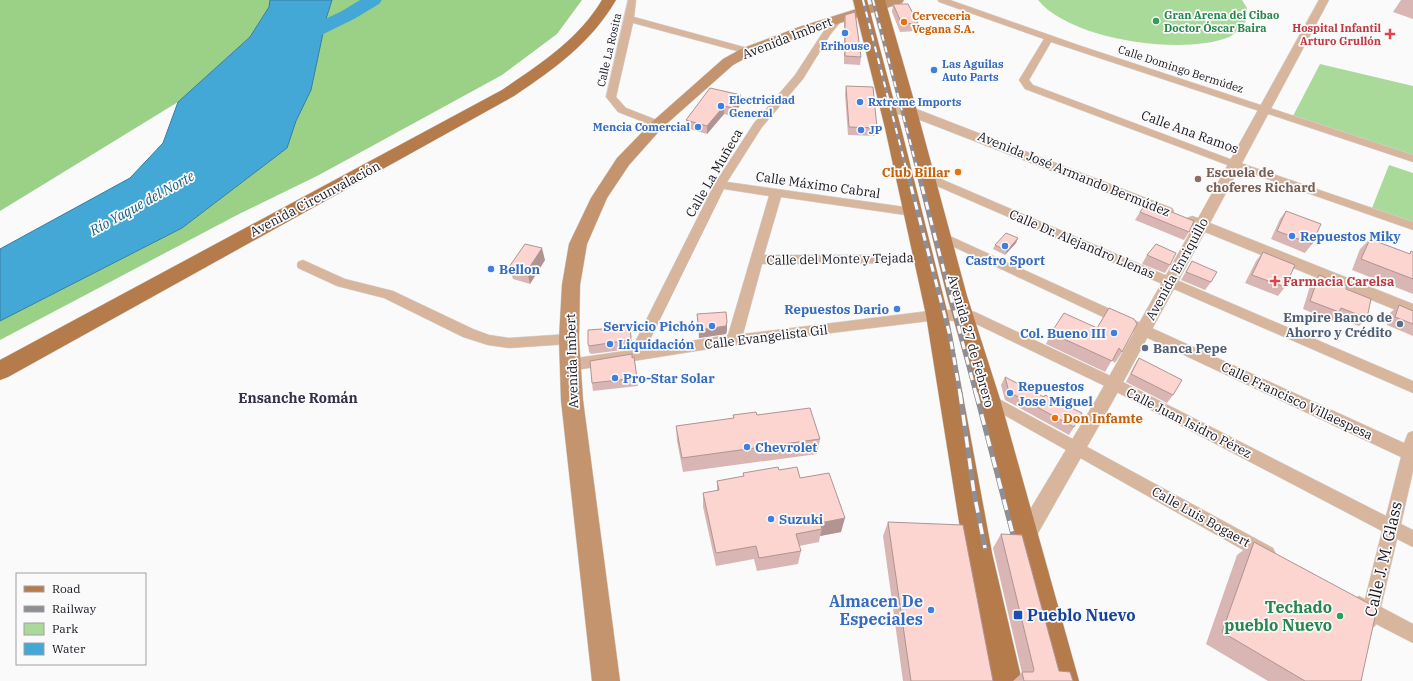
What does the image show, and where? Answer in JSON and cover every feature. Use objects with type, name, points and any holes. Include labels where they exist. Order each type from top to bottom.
[{"type":"main road","name":"Avenida Circunvalación","points":[[0,371],[508,93],[571,47],[588,31],[603,12],[609,0]]},
{"type":"main road","name":"Avenida Imbert","points":[[606,681],[572,400],[568,338],[572,285],[578,244],[599,198],[623,162],[658,124],[728,62],[748,51],[838,19],[875,3]]},
{"type":"main road","name":"Avenida 27 de Febrero","points":[[875,3],[899,110],[912,212],[937,315],[978,553],[1007,681]]},
{"type":"main road","name":"Avenida 27 de Febrero","points":[[899,110],[927,177],[962,315],[988,400],[1026,535],[1064,681]]},
{"type":"street","name":"Calle La Rosita","points":[[632,0],[611,97],[622,110],[658,124]]},
{"type":"street","name":"Calle Domingo Bermúdez","points":[[942,0],[1049,38],[1413,160]]},
{"type":"street","name":"Avenida Enriquillo","points":[[1026,535],[1078,449],[1324,0]]},
{"type":"street","points":[[629,19],[748,51]]},
{"type":"street","name":"Calle La Muñeca","points":[[636,354],[720,185],[758,125],[799,77],[826,34],[838,19]]},
{"type":"street","name":"Calle Ana Ramos","points":[[1049,38],[1025,78],[1024,82],[1026,85],[1234,164],[1413,226]]},
{"type":"street","name":"Avenida José Armando Bermúdez","points":[[899,110],[1202,225],[1413,311]]},
{"type":"street","name":"Calle Dr. Alejandro Llenas","points":[[927,177],[1413,386]]},
{"type":"street","name":"Calle Máximo Cabral","points":[[720,185],[912,212]]},
{"type":"street","points":[[734,340],[776,193]]},
{"type":"street","name":"Calle Francisco Villaespesa","points":[[941,236],[1143,330],[1412,449]]},
{"type":"street","name":"Calle del Monte y Tejada","points":[[757,260],[923,258]]},
{"type":"street","points":[[303,265],[342,282],[388,294],[468,333],[488,340],[510,344],[568,338]]},
{"type":"street","name":"Calle Evangelista Gil","points":[[570,364],[734,340],[937,315],[962,315]]},
{"type":"street","name":"Calle Juan Isidro Pérez","points":[[962,315],[975,317],[1114,384],[1413,539]]},
{"type":"street","name":"Calle Luis Bogaert","points":[[988,400],[1280,561]]},
{"type":"street","name":"Calle J. M. Glass","points":[[1366,634],[1391,528],[1412,449]]},
{"type":"street","points":[[1343,596],[1413,634]]},
{"type":"green space","points":[[0,0],[270,0],[269,7],[250,37],[178,102],[0,211]]},
{"type":"green space","points":[[332,0],[582,0],[557,34],[502,75],[319,175],[239,214],[0,340],[0,321],[182,228],[287,148],[296,121],[311,90],[326,19]]},
{"type":"green space","name":"Gran Arena del Cibao Doctor Óscar Baira","points":[[1038,0],[1242,0],[1247,8],[1245,24],[1229,37],[1209,43],[1184,45],[1157,44],[1128,41],[1100,34],[1075,25],[1054,14]]},
{"type":"green space","points":[[1320,64],[1413,86],[1413,156],[1293,116]]},
{"type":"green space","points":[[1389,165],[1413,173],[1413,223],[1372,208]]},
{"type":"water","points":[[270,0],[332,0],[326,19],[311,90],[296,121],[287,148],[182,228],[0,321],[0,249],[130,178],[163,143],[178,102],[250,37],[269,7]]},
{"type":"building","points":[[893,4],[908,4],[918,23],[902,24]]},
{"type":"building","points":[[855,12],[861,57],[845,56],[845,15]]},
{"type":"building","points":[[846,86],[873,87],[877,128],[849,127]]},
{"type":"building","points":[[710,88],[741,95],[733,108],[724,106],[707,126],[686,120]]},
{"type":"building","points":[[1147,202],[1194,221],[1189,232],[1140,212]]},
{"type":"building","points":[[1286,211],[1321,224],[1312,244],[1277,231]]},
{"type":"building","name":"Castro Sport","points":[[1006,233],[1018,238],[1007,251],[995,245]]},
{"type":"building","points":[[1370,239],[1410,254],[1411,251],[1413,252],[1413,279],[1361,259]]},
{"type":"building","points":[[525,244],[542,248],[527,271],[509,267]]},
{"type":"building","points":[[1156,244],[1176,253],[1170,265],[1147,255]]},
{"type":"building","points":[[1263,252],[1295,265],[1285,287],[1252,275]]},
{"type":"building","points":[[1192,261],[1217,272],[1211,282],[1186,272]]},
{"type":"building","points":[[1319,275],[1347,286],[1346,289],[1371,299],[1367,318],[1341,308],[1339,312],[1310,301]]},
{"type":"building","points":[[1399,305],[1413,311],[1413,324],[1395,317]]},
{"type":"building","points":[[1109,308],[1134,319],[1137,324],[1122,352],[1119,348],[1112,361],[1051,333],[1064,313],[1097,328]]},
{"type":"building","points":[[726,312],[726,326],[699,330],[697,314]]},
{"type":"building","points":[[630,327],[631,337],[629,340],[589,346],[588,344],[588,330]]},
{"type":"building","points":[[632,354],[632,358],[634,357],[637,378],[592,383],[590,361]]},
{"type":"building","points":[[1139,358],[1182,380],[1173,395],[1131,374]]},
{"type":"building","points":[[1005,377],[1044,397],[1045,395],[1082,413],[1074,427],[1009,392]]},
{"type":"building","points":[[810,408],[820,439],[682,458],[676,426],[734,418],[733,415],[756,412],[757,415]]},
{"type":"building","name":"Suzuki","points":[[778,467],[779,470],[797,467],[800,478],[829,473],[845,518],[820,523],[822,529],[796,534],[801,551],[759,558],[756,546],[716,553],[703,493],[719,490],[717,481],[744,476],[743,473]]},
{"type":"building","name":"Almacen De Especiales","points":[[888,522],[963,525],[993,681],[911,681]]},
{"type":"building","points":[[1001,534],[1022,535],[1059,671],[1070,672],[1073,681],[1024,681],[1022,672],[1033,672],[1034,670]]},
{"type":"building","points":[[1254,542],[1377,608],[1361,681],[1305,681],[1222,632]]},
{"type":"waterway","name":"Río Yaque del Norte","points":[[290,43],[348,15],[373,0]]},
{"type":"railway","points":[[863,0],[907,172]]},
{"type":"railway","points":[[873,0],[918,172]]},
{"type":"railway","points":[[907,171],[950,336],[960,394]]},
{"type":"railway","points":[[918,171],[976,394]]},
{"type":"railway","points":[[960,393],[974,493],[985,548]]},
{"type":"railway","points":[[976,393],[1016,546]]},
{"type":"place","name":"Gran Arena del Cibao Doctor Óscar Baira","points":[[1156,21]]},
{"type":"place","name":"Cerveceria Vegana S.A.","points":[[904,22]]},
{"type":"place","name":"Erihouse","points":[[845,33]]},
{"type":"place","name":"Hospital Infantil Arturo Grullón","points":[[1390,34]]},
{"type":"place","name":"Las Aguilas Auto Parts","points":[[934,70]]},
{"type":"place","name":"Rxtreme Imports","points":[[860,102]]},
{"type":"place","name":"Electricidad General","points":[[721,106]]},
{"type":"place","name":"Mencia Comercial","points":[[698,127]]},
{"type":"place","name":"JP","points":[[861,130]]},
{"type":"place","name":"Club Billar","points":[[958,172]]},
{"type":"place","name":"Escuela de choferes Richard","points":[[1198,179]]},
{"type":"place","name":"Repuestos Miky","points":[[1292,236]]},
{"type":"place","name":"Castro Sport","points":[[1005,246]]},
{"type":"place","name":"Bellon","points":[[491,269]]},
{"type":"place","name":"Farmacia Carelsa","points":[[1275,281]]},
{"type":"place","name":"Repuestos Dario","points":[[897,309]]},
{"type":"place","name":"Empire Banco de Ahorro y Crédito","points":[[1400,324]]},
{"type":"place","name":"Servicio Pichón","points":[[712,326]]},
{"type":"place","name":"Col. Bueno III","points":[[1114,333]]},
{"type":"place","name":"Liquidación","points":[[610,344]]},
{"type":"place","name":"Banca Pepe","points":[[1145,348]]},
{"type":"place","name":"Pro-Star Solar","points":[[615,378]]},
{"type":"place","name":"Repuestos Jose Miguel","points":[[1010,393]]},
{"type":"place","name":"Don Infamte","points":[[1055,418]]},
{"type":"place","name":"Chevrolet","points":[[747,447]]},
{"type":"place","name":"Suzuki","points":[[771,519]]},
{"type":"place","name":"Almacen De Especiales","points":[[931,610]]},
{"type":"place","name":"Pueblo Nuevo","points":[[1018,615]]},
{"type":"place","name":"Techado pueblo Nuevo","points":[[1340,616]]},
{"type":"district","name":"Ensanche Román","points":[[298,398]]}]
